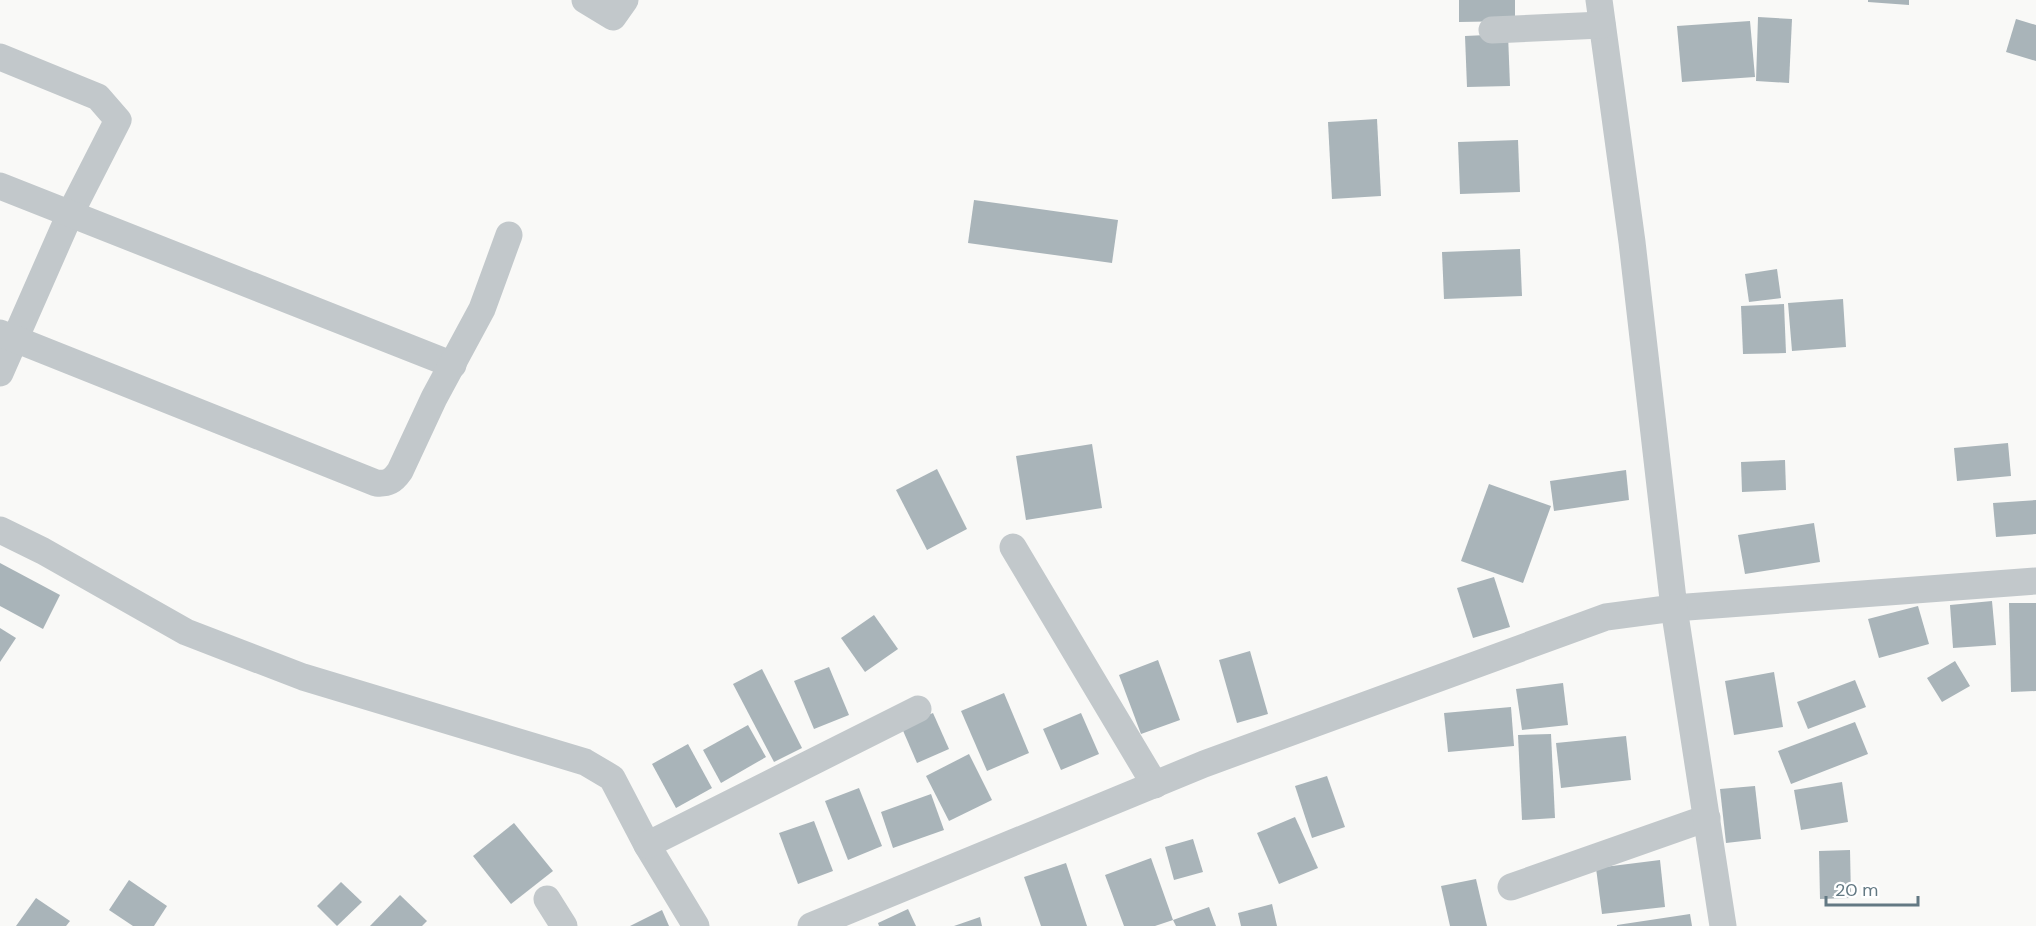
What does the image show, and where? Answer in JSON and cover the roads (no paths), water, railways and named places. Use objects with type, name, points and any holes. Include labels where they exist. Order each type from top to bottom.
[{"type":"street","points":[[585,0],[613,17],[625,0]]},
{"type":"street","points":[[1492,30],[1600,13],[1632,242],[1674,608],[1723,926]]},
{"type":"street","points":[[0,57],[98,97],[118,120],[8,336],[0,373]]},
{"type":"street","points":[[0,186],[453,365]]},
{"type":"street","points":[[8,336],[376,483],[386,484],[400,471],[434,398],[482,309],[509,235]]},
{"type":"street","points":[[0,530],[44,551],[186,632],[303,677],[585,762],[612,778],[647,846],[696,926]]},
{"type":"street","points":[[1013,547],[1155,785]]},
{"type":"street","points":[[811,926],[1216,760],[1606,617],[1674,608],[2036,580]]},
{"type":"street","points":[[647,846],[918,709]]},
{"type":"street","points":[[1511,887],[1707,818]]},
{"type":"street","points":[[547,899],[564,926]]}]
